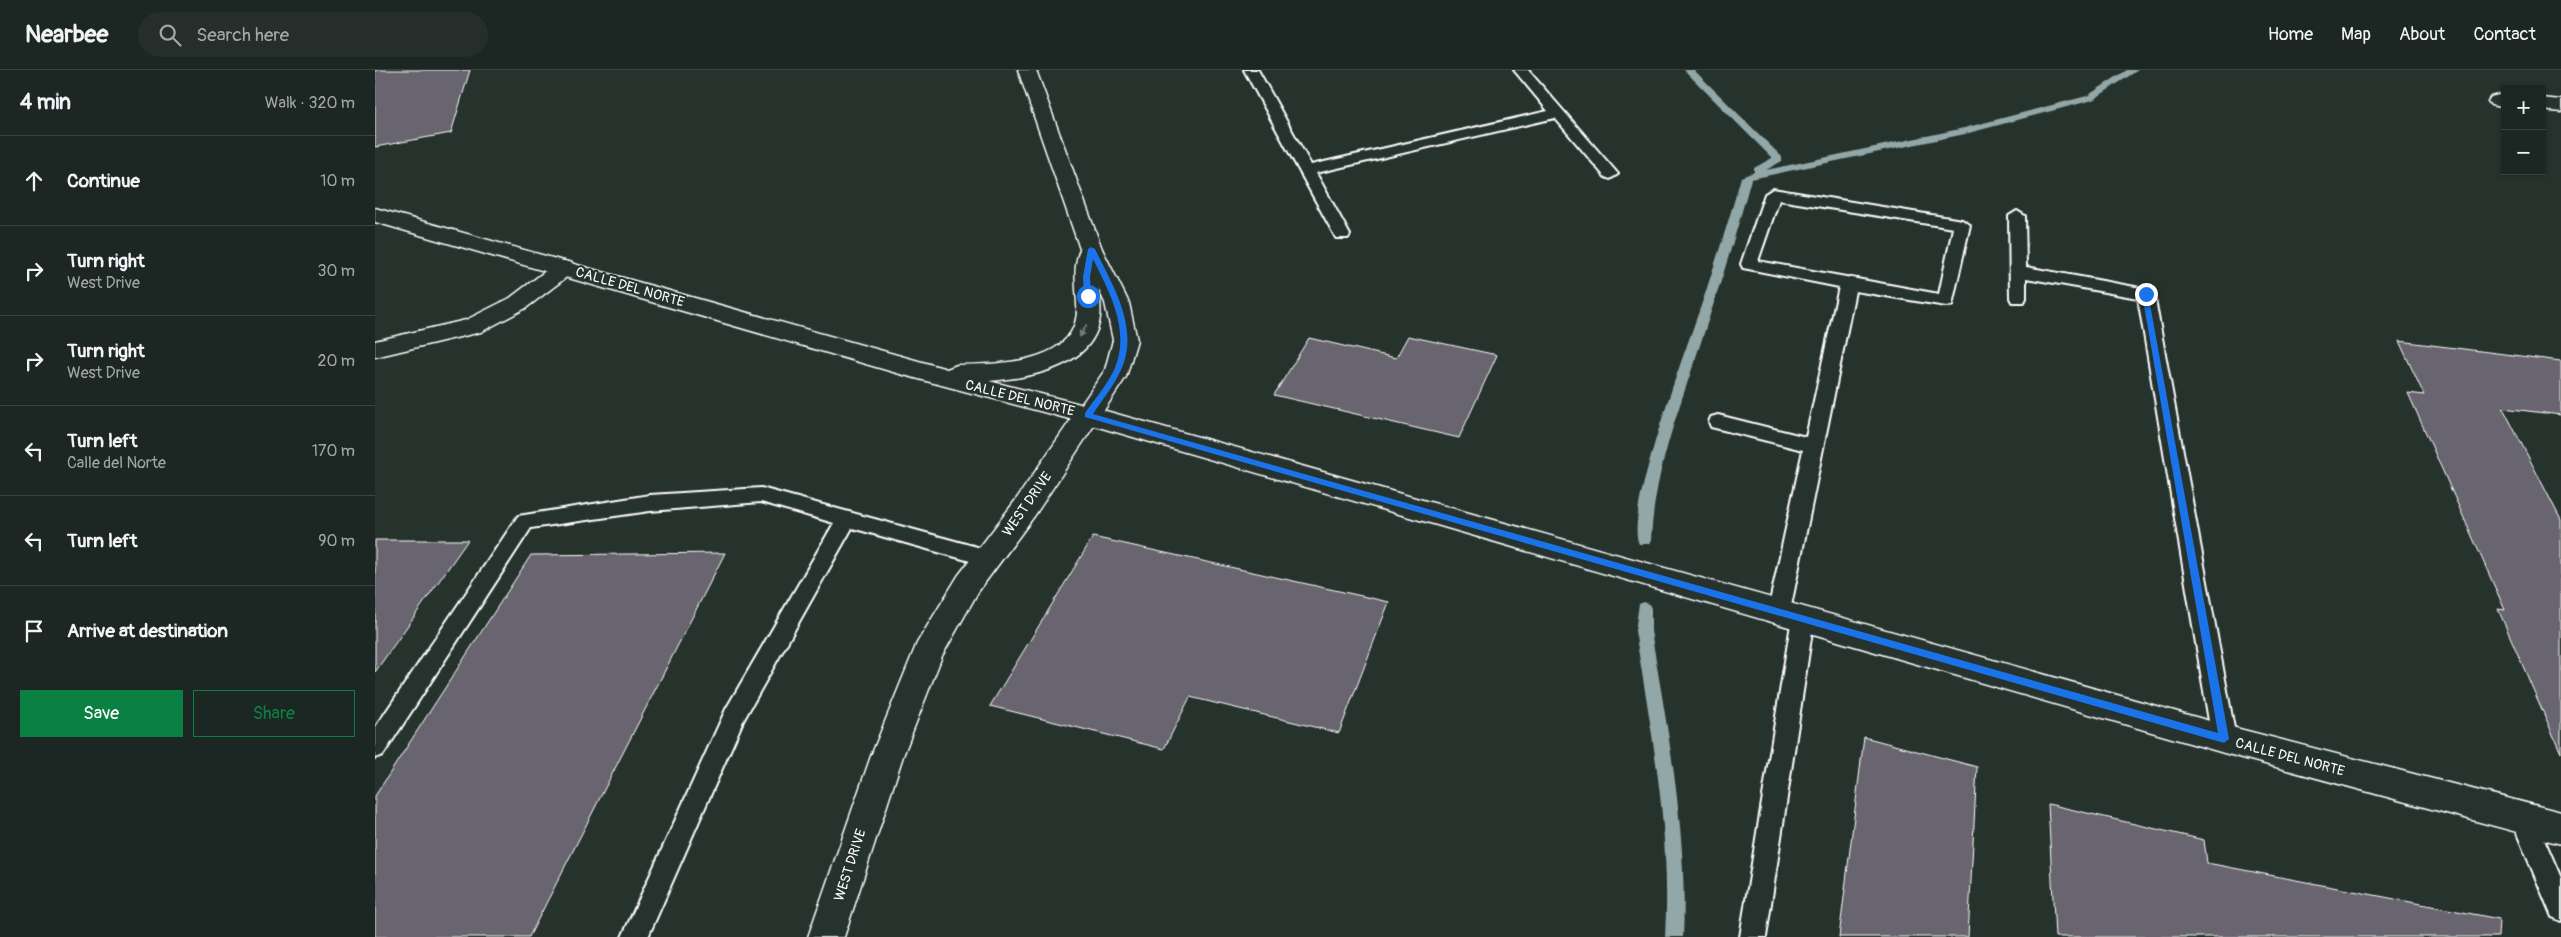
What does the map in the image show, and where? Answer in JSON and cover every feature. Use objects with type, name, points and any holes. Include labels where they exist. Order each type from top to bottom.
[{"type":"street","name":"WEST DRIVE","points":[[826,937],[887,756],[928,652],[968,584],[1025,508],[1117,371],[1125,340],[1117,303],[1091,249],[1027,70]]},
{"type":"street","points":[[2546,104],[2561,106]]},
{"type":"street","name":"CALLE DEL NORTE","points":[[375,215],[564,268],[931,376],[1088,415],[2224,739],[2561,828]]},
{"type":"street","points":[[931,376],[1011,371],[1037,366],[1058,357],[1073,346],[1088,322],[1086,277],[1091,249]]},
{"type":"street","points":[[375,349],[473,326],[518,303],[564,268]]},
{"type":"lane","points":[[1251,70],[1342,235]]},
{"type":"lane","points":[[1521,70],[1610,174]]},
{"type":"lane","points":[[1306,171],[1558,114]]},
{"type":"lane","points":[[1773,194],[1962,225],[1946,301],[1848,284],[1749,264],[1773,194]]},
{"type":"lane","points":[[2017,216],[2018,298]]},
{"type":"lane","points":[[2018,271],[2146,294],[2224,739]]},
{"type":"lane","points":[[1753,937],[1813,446],[1848,284]]},
{"type":"lane","points":[[1717,422],[1813,446]]},
{"type":"lane","points":[[375,748],[525,521],[650,503],[761,495],[988,558]]},
{"type":"lane","points":[[635,937],[734,716],[847,519]]},
{"type":"lane","points":[[2523,819],[2561,908]]},
{"type":"building","points":[[375,70],[470,70],[451,133],[375,147]]},
{"type":"building","points":[[1408,336],[1497,355],[1459,438],[1274,395],[1309,338],[1396,358]]},
{"type":"building","points":[[2399,341],[2561,361],[2561,415],[2503,408],[2561,520],[2561,753],[2498,609],[2505,610],[2408,393],[2424,395]]},
{"type":"building","points":[[1093,537],[1389,602],[1339,733],[1190,697],[1164,749],[990,706]]},
{"type":"building","points":[[375,540],[468,540],[375,672]]},
{"type":"building","points":[[725,553],[529,937],[375,937],[375,796],[531,555]]},
{"type":"building","points":[[1864,737],[1977,767],[1968,937],[1839,937]]},
{"type":"building","points":[[2048,804],[2204,840],[2207,863],[2499,919],[2498,937],[2055,937]]},
{"type":"waterway","points":[[1689,70],[1778,159],[1758,170]]},
{"type":"waterway","points":[[1644,540],[1648,496],[1658,452],[1718,272],[1746,177],[1965,131],[2090,98],[2133,70]]},
{"type":"waterway","points":[[1644,608],[1643,631],[1668,784],[1672,822],[1676,899],[1674,937]]},
{"type":"route","points":[[1088,296],[1086,277],[1091,249],[1117,303],[1125,340],[1117,371],[1088,415],[2224,739],[2146,294]]}]
